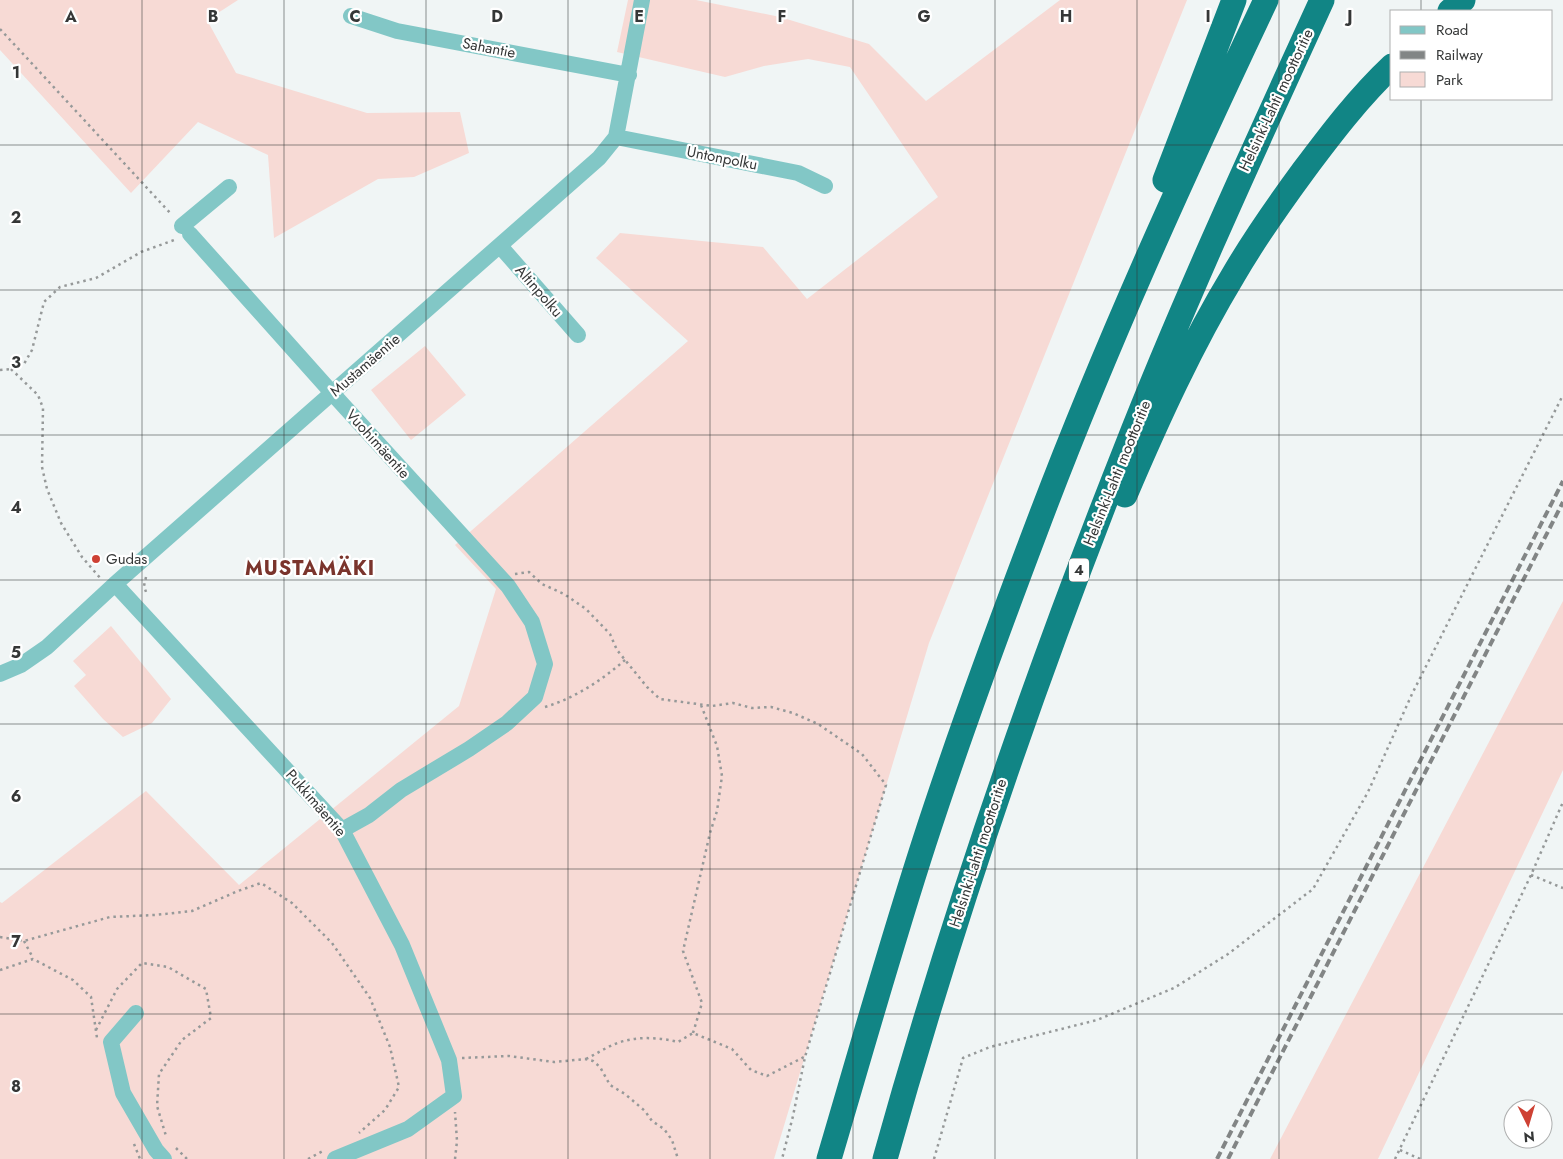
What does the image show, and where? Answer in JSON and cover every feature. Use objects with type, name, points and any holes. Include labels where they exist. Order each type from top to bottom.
[{"type":"highway","points":[[829,1159],[925,842],[992,646],[1074,432],[1150,221],[1234,0]]},
{"type":"highway","points":[[1074,432],[1165,219],[1266,0]]},
{"type":"highway","name":"Helsinki-Lahti moottoritie","points":[[884,1159],[927,1012],[978,852],[1069,595],[1126,449],[1223,216],[1322,0]]},
{"type":"highway","points":[[1451,10],[1463,0]]},
{"type":"highway","points":[[1069,595],[1101,550],[1161,413],[1198,339],[1234,274],[1280,203],[1328,138],[1390,68]]},
{"type":"street","name":"Mustamäentie","points":[[0,674],[20,665],[48,646],[110,583],[332,394],[599,158],[616,137],[642,0]]},
{"type":"street","name":"Sahantie","points":[[351,16],[397,31],[629,75]]},
{"type":"street","name":"Untonpolku","points":[[616,137],[798,173],[826,186]]},
{"type":"street","points":[[186,230],[229,187]]},
{"type":"street","name":"Vuohimäentie","points":[[186,230],[332,394],[504,582],[532,622],[545,664],[535,697],[507,723],[469,749],[401,790],[369,815],[342,830]]},
{"type":"street","name":"Altinpolku","points":[[500,246],[578,335]]},
{"type":"street","name":"Pukkimäentie","points":[[110,583],[342,830],[402,946],[448,1057],[454,1096]]},
{"type":"street","points":[[136,1013],[110,1042],[123,1093],[162,1149]]},
{"type":"street","points":[[332,1154],[408,1129],[454,1096]]},
{"type":"path","points":[[0,29],[186,230],[96,278],[60,287],[44,302],[32,350],[24,364],[11,369],[0,370]]},
{"type":"path","points":[[11,369],[38,395],[43,408],[42,467],[47,489],[61,523],[82,557],[110,583]]},
{"type":"path","points":[[934,1159],[962,1058],[990,1047],[1097,1020],[1174,988],[1228,954],[1313,889],[1368,792],[1412,694],[1563,395]]},
{"type":"path","points":[[504,582],[508,574],[529,572],[542,584],[564,594],[586,608],[610,634],[617,650],[625,660],[647,687],[660,699],[712,706],[733,703],[752,708],[771,707],[801,716],[818,724],[862,754],[886,785],[805,1056],[782,1159]]},
{"type":"path","points":[[525,707],[539,709],[557,703],[604,678],[625,660]]},
{"type":"path","points":[[584,1059],[615,1044],[632,1039],[663,1038],[678,1042],[693,1033],[702,1003],[683,951],[710,833],[717,811],[722,776],[717,746],[701,705]]},
{"type":"path","points":[[1395,1159],[1531,875],[1563,802]]},
{"type":"path","points":[[1531,875],[1563,888]]},
{"type":"path","points":[[0,937],[24,942],[110,917],[192,911],[238,890],[261,883],[292,904],[332,943],[370,998],[390,1047],[399,1087],[385,1110],[356,1135]]},
{"type":"path","points":[[24,942],[33,959],[73,980],[91,998],[98,1046]]},
{"type":"path","points":[[0,970],[33,959]]},
{"type":"path","points":[[96,1030],[117,989],[142,963],[168,967],[206,989],[211,1018],[182,1040],[159,1074],[157,1106],[162,1149],[187,1159]]},
{"type":"path","points":[[693,1033],[732,1049],[751,1070],[767,1076],[805,1056]]},
{"type":"path","points":[[448,1057],[514,1057],[554,1062],[584,1059],[593,1061],[600,1067],[610,1085],[625,1094],[645,1111],[652,1121],[664,1129],[672,1140],[678,1159]]},
{"type":"path","points":[[454,1096],[457,1141],[455,1159]]},
{"type":"path","points":[[1400,1150],[1420,1159]]},
{"type":"path","points":[[308,1159],[332,1154]]},
{"type":"green space","points":[[0,0],[238,0],[207,20],[236,73],[367,113],[460,112],[469,153],[414,177],[378,179],[274,238],[268,155],[198,122],[131,193],[0,50]]},
{"type":"green space","points":[[628,0],[696,0],[780,17],[869,44],[926,101],[1060,0],[1187,0],[929,643],[774,1159],[0,1159],[0,902],[2,903],[146,791],[239,885],[459,706],[496,589],[455,545],[688,341],[596,258],[620,233],[763,247],[807,299],[938,197],[850,67],[808,59],[764,66],[725,77],[617,52]]},
{"type":"green space","points":[[425,346],[466,395],[411,440],[371,390]]},
{"type":"green space","points":[[1563,601],[1563,770],[1378,1159],[1270,1159]]},
{"type":"green space","points":[[111,626],[171,699],[152,723],[123,737],[103,719],[74,686],[86,675],[73,661]]},
{"type":"railway","points":[[1217,1159],[1563,481]]},
{"type":"railway","points":[[1228,1159],[1563,502]]},
{"type":"place","name":"Gudas","points":[[96,559]]},
{"type":"district","name":"MUSTAMÄKI","points":[[310,568]]}]
